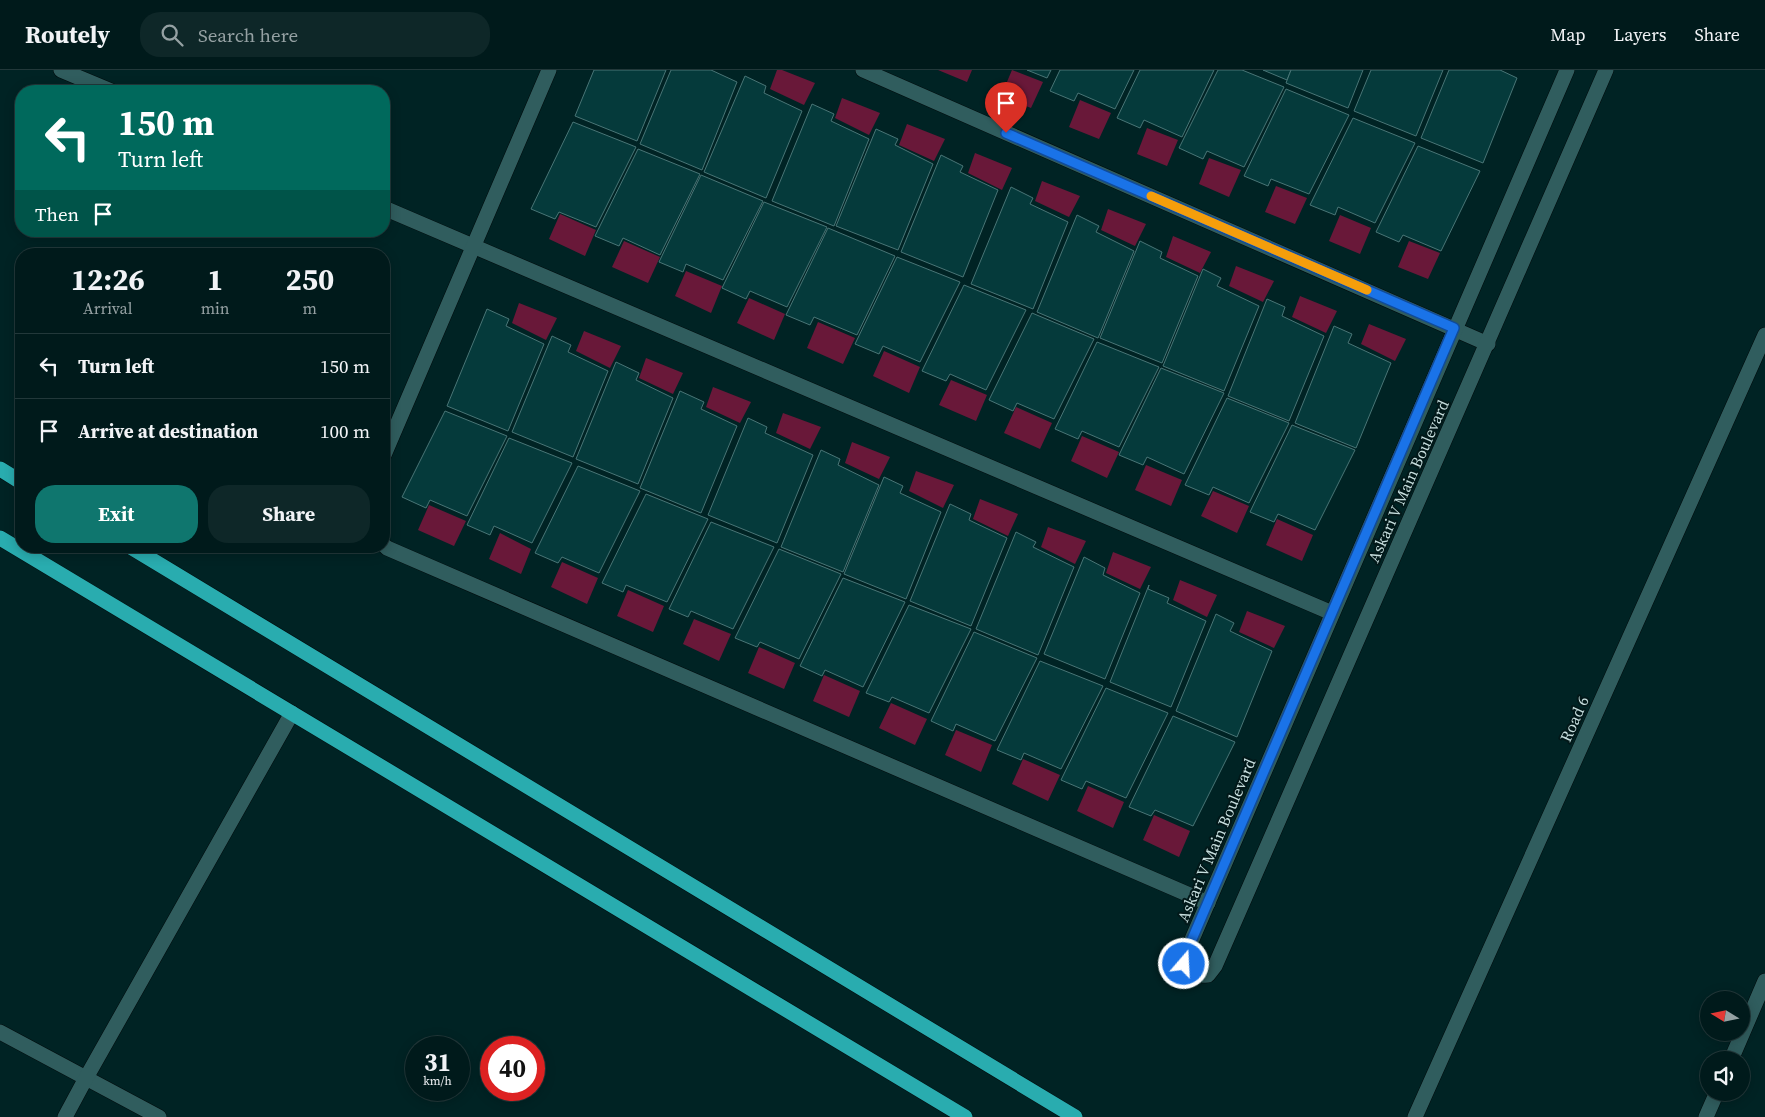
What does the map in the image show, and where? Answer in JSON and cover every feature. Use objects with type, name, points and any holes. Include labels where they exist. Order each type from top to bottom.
[{"type":"highway","points":[[0,469],[15,478]]},
{"type":"highway","points":[[0,538],[15,547]]},
{"type":"highway","points":[[25,553],[965,1117]]},
{"type":"highway","points":[[141,553],[1075,1117]]},
{"type":"street","points":[[61,70],[97,85]]},
{"type":"street","points":[[390,441],[549,70]]},
{"type":"street","points":[[863,70],[1488,344]]},
{"type":"street","name":"Askari V Main Boulevard","points":[[1567,70],[1454,328],[1187,951],[1184,964],[1188,972],[1197,976],[1208,975],[1215,966],[1606,70]]},
{"type":"street","points":[[390,211],[1332,613]]},
{"type":"street","name":"Road 6","points":[[1415,1117],[1765,335]]},
{"type":"street","points":[[390,549],[1208,903]]},
{"type":"street","points":[[66,1117],[86,1078],[292,713]]},
{"type":"street","points":[[1735,1051],[1765,981]]},
{"type":"street","points":[[0,1032],[159,1117]]},
{"type":"street","points":[[1706,1117],[1713,1101]]},
{"type":"shaded area","points":[[777,70],[782,70],[815,83],[804,105],[770,89]]},
{"type":"shaded area","points":[[938,70],[972,70],[967,82]]},
{"type":"shaded area","points":[[1012,70],[1043,82],[1031,108],[1001,96]]},
{"type":"shaded area","points":[[842,98],[880,113],[869,135],[835,118]]},
{"type":"shaded area","points":[[1080,100],[1111,113],[1099,139],[1069,127]]},
{"type":"shaded area","points":[[907,124],[945,139],[934,161],[899,145]]},
{"type":"shaded area","points":[[1147,128],[1178,140],[1167,166],[1137,154]]},
{"type":"shaded area","points":[[975,153],[1012,168],[1002,190],[968,173]]},
{"type":"shaded area","points":[[1209,158],[1241,170],[1229,197],[1199,184]]},
{"type":"shaded area","points":[[1042,181],[1080,196],[1069,217],[1035,201]]},
{"type":"shaded area","points":[[1276,186],[1307,198],[1295,224],[1265,212]]},
{"type":"shaded area","points":[[1108,209],[1146,224],[1135,246],[1101,230]]},
{"type":"shaded area","points":[[560,214],[596,230],[585,256],[549,239]]},
{"type":"shaded area","points":[[1340,215],[1371,228],[1360,254],[1329,241]]},
{"type":"shaded area","points":[[1173,236],[1211,252],[1200,273],[1166,257]]},
{"type":"shaded area","points":[[624,241],[660,257],[648,283],[612,267]]},
{"type":"shaded area","points":[[1409,241],[1440,253],[1428,279],[1398,267]]},
{"type":"shaded area","points":[[1236,266],[1274,281],[1263,302],[1229,286]]},
{"type":"shaded area","points":[[686,271],[722,286],[711,313],[675,296]]},
{"type":"shaded area","points":[[1300,296],[1337,311],[1326,333],[1292,317]]},
{"type":"shaded area","points":[[749,298],[785,314],[774,340],[737,323]]},
{"type":"shaded area","points":[[519,303],[557,318],[546,340],[512,323]]},
{"type":"shaded area","points":[[818,322],[855,338],[843,364],[807,348]]},
{"type":"shaded area","points":[[1369,324],[1406,339],[1395,361],[1361,344]]},
{"type":"shaded area","points":[[584,331],[621,346],[610,368],[576,351]]},
{"type":"shaded area","points":[[884,351],[920,367],[909,393],[873,376]]},
{"type":"shaded area","points":[[646,358],[683,373],[673,394],[639,378]]},
{"type":"shaded area","points":[[951,380],[987,395],[976,421],[939,405]]},
{"type":"shaded area","points":[[713,387],[751,402],[740,423],[706,407]]},
{"type":"shaded area","points":[[1016,407],[1052,423],[1040,449],[1004,433]]},
{"type":"shaded area","points":[[783,413],[821,427],[810,449],[776,433]]},
{"type":"shaded area","points":[[1082,436],[1119,452],[1107,478],[1071,461]]},
{"type":"shaded area","points":[[852,442],[890,457],[879,479],[845,463]]},
{"type":"shaded area","points":[[1146,465],[1182,480],[1171,506],[1135,490]]},
{"type":"shaded area","points":[[916,471],[954,485],[943,508],[909,491]]},
{"type":"shaded area","points":[[1213,491],[1249,506],[1237,533],[1201,516]]},
{"type":"shaded area","points":[[980,499],[1018,514],[1008,536],[973,519]]},
{"type":"shaded area","points":[[429,505],[466,521],[454,546],[418,530]]},
{"type":"shaded area","points":[[1277,519],[1313,535],[1302,561],[1266,545]]},
{"type":"shaded area","points":[[1048,527],[1086,541],[1075,564],[1041,547]]},
{"type":"shaded area","points":[[500,533],[531,549],[521,574],[489,559]]},
{"type":"shaded area","points":[[1113,552],[1151,567],[1140,589],[1106,573]]},
{"type":"shaded area","points":[[562,562],[598,578],[587,604],[551,587]]},
{"type":"shaded area","points":[[1180,580],[1217,595],[1207,617],[1173,600]]},
{"type":"shaded area","points":[[628,590],[664,606],[653,632],[617,616]]},
{"type":"shaded area","points":[[1247,611],[1285,626],[1274,648],[1239,632]]},
{"type":"shaded area","points":[[694,619],[731,634],[719,661],[683,644]]},
{"type":"shaded area","points":[[759,647],[795,663],[784,689],[748,673]]},
{"type":"shaded area","points":[[824,675],[860,691],[849,717],[813,701]]},
{"type":"shaded area","points":[[891,703],[927,719],[915,745],[879,728]]},
{"type":"shaded area","points":[[956,730],[992,745],[981,772],[945,755]]},
{"type":"shaded area","points":[[1023,759],[1060,775],[1048,801],[1012,784]]},
{"type":"shaded area","points":[[1088,786],[1124,802],[1113,828],[1077,811]]},
{"type":"shaded area","points":[[1154,815],[1190,831],[1179,857],[1143,840]]},
{"type":"building","points":[[594,70],[666,70],[637,141],[575,116]]},
{"type":"building","points":[[671,70],[711,70],[737,82],[702,170],[640,144]]},
{"type":"building","points":[[1027,70],[1051,70],[1047,78]]},
{"type":"building","points":[[1060,70],[1134,70],[1115,109],[1078,93],[1074,101],[1050,91]]},
{"type":"building","points":[[1140,70],[1214,70],[1182,137],[1144,120],[1140,128],[1117,118]]},
{"type":"building","points":[[1218,70],[1242,70],[1284,87],[1244,167],[1207,151],[1203,159],[1179,148]]},
{"type":"building","points":[[1263,70],[1291,70],[1287,80]]},
{"type":"building","points":[[1291,70],[1363,70],[1348,108],[1286,83]]},
{"type":"building","points":[[1371,70],[1443,70],[1416,136],[1354,111]]},
{"type":"building","points":[[1449,70],[1500,70],[1517,78],[1483,163],[1421,138]]},
{"type":"building","points":[[745,76],[766,86],[764,93],[802,111],[766,198],[704,172]]},
{"type":"building","points":[[1286,89],[1349,115],[1309,194],[1271,179],[1268,186],[1244,176]]},
{"type":"building","points":[[812,104],[834,114],[831,121],[869,139],[834,226],[772,201]]},
{"type":"building","points":[[1353,118],[1415,143],[1375,223],[1338,207],[1335,215],[1310,205]]},
{"type":"building","points":[[573,122],[636,147],[596,227],[559,212],[555,219],[531,209]]},
{"type":"building","points":[[876,129],[898,139],[895,145],[933,164],[898,250],[836,226]]},
{"type":"building","points":[[1418,146],[1480,171],[1441,251],[1403,235],[1399,242],[1376,232]]},
{"type":"building","points":[[638,149],[700,174],[660,255],[623,238],[619,246],[595,236]]},
{"type":"building","points":[[941,155],[963,166],[960,172],[998,190],[963,277],[901,252]]},
{"type":"building","points":[[701,175],[763,201],[723,280],[686,264],[683,272],[659,262]]},
{"type":"building","points":[[1011,187],[1033,198],[1030,204],[1068,222],[1033,309],[971,284]]},
{"type":"building","points":[[764,202],[827,227],[787,307],[750,291],[746,299],[722,288]]},
{"type":"building","points":[[1077,215],[1099,226],[1096,232],[1134,251],[1098,338],[1037,312]]},
{"type":"building","points":[[828,228],[895,256],[857,335],[814,317],[810,325],[786,315]]},
{"type":"building","points":[[1140,241],[1162,252],[1160,258],[1198,276],[1162,363],[1100,338]]},
{"type":"building","points":[[897,257],[960,282],[920,362],[883,346],[879,354],[855,344]]},
{"type":"building","points":[[1203,269],[1221,278],[1217,286],[1259,306],[1224,391],[1163,366]]},
{"type":"building","points":[[964,285],[1026,310],[986,390],[950,374],[946,381],[922,371]]},
{"type":"building","points":[[1267,299],[1285,307],[1282,316],[1324,336],[1289,421],[1228,396]]},
{"type":"building","points":[[487,309],[509,319],[506,326],[544,344],[508,431],[447,406]]},
{"type":"building","points":[[1032,313],[1094,339],[1054,419],[1017,403],[1013,411],[989,400]]},
{"type":"building","points":[[1334,326],[1352,334],[1348,343],[1391,363],[1356,448],[1295,423]]},
{"type":"building","points":[[552,336],[571,345],[568,352],[608,371],[573,457],[512,432]]},
{"type":"building","points":[[1097,342],[1159,367],[1119,447],[1082,431],[1078,439],[1055,429]]},
{"type":"building","points":[[616,362],[639,373],[636,380],[673,398],[638,484],[576,459]]},
{"type":"building","points":[[1161,368],[1224,393],[1184,474],[1147,457],[1143,465],[1119,455]]},
{"type":"building","points":[[680,391],[704,402],[701,409],[737,426],[701,513],[640,488]]},
{"type":"building","points":[[1227,398],[1289,423],[1249,503],[1213,487],[1209,495],[1185,485]]},
{"type":"building","points":[[445,411],[507,436],[467,516],[430,500],[426,508],[402,497]]},
{"type":"building","points":[[748,418],[767,427],[765,433],[813,455],[777,543],[708,515]]},
{"type":"building","points":[[1292,425],[1355,450],[1315,530],[1278,514],[1274,522],[1250,512]]},
{"type":"building","points":[[509,438],[572,463],[532,543],[494,526],[490,535],[467,525]]},
{"type":"building","points":[[821,450],[840,459],[838,465],[879,485],[843,572],[781,547]]},
{"type":"building","points":[[578,466],[640,491],[599,573],[562,557],[558,563],[535,553]]},
{"type":"building","points":[[884,477],[903,486],[900,493],[941,512],[906,599],[844,574]]},
{"type":"building","points":[[646,494],[708,519],[667,602],[626,585],[623,592],[602,583]]},
{"type":"building","points":[[950,504],[971,514],[969,520],[1007,538],[971,626],[910,601]]},
{"type":"building","points":[[711,522],[774,547],[733,629],[691,611],[688,617],[669,609]]},
{"type":"building","points":[[1016,532],[1036,542],[1033,547],[1074,567],[1038,655],[976,629]]},
{"type":"building","points":[[779,549],[841,574],[799,659],[760,642],[757,647],[735,638]]},
{"type":"building","points":[[1084,557],[1105,568],[1103,575],[1140,593],[1105,679],[1044,654]]},
{"type":"building","points":[[843,578],[905,602],[863,687],[825,670],[822,676],[800,666]]},
{"type":"building","points":[[1149,585],[1148,589],[1169,598],[1167,603],[1206,621],[1171,707],[1110,682]]},
{"type":"building","points":[[909,605],[971,629],[929,713],[892,697],[889,702],[866,693]]},
{"type":"building","points":[[1216,614],[1234,623],[1230,631],[1272,651],[1237,737],[1176,711]]},
{"type":"building","points":[[974,632],[1037,658],[995,741],[956,724],[953,731],[931,721]]},
{"type":"building","points":[[1040,661],[1103,686],[1061,769],[1024,753],[1021,760],[997,750]]},
{"type":"building","points":[[1106,688],[1168,713],[1126,798],[1086,781],[1082,789],[1061,780]]},
{"type":"building","points":[[1173,716],[1235,742],[1193,826],[1155,810],[1151,816],[1129,807]]},
{"type":"slow traffic","points":[[1151,196],[1367,290]]},
{"type":"route","points":[[1006,133],[1454,328],[1187,951],[1184,964]]}]
